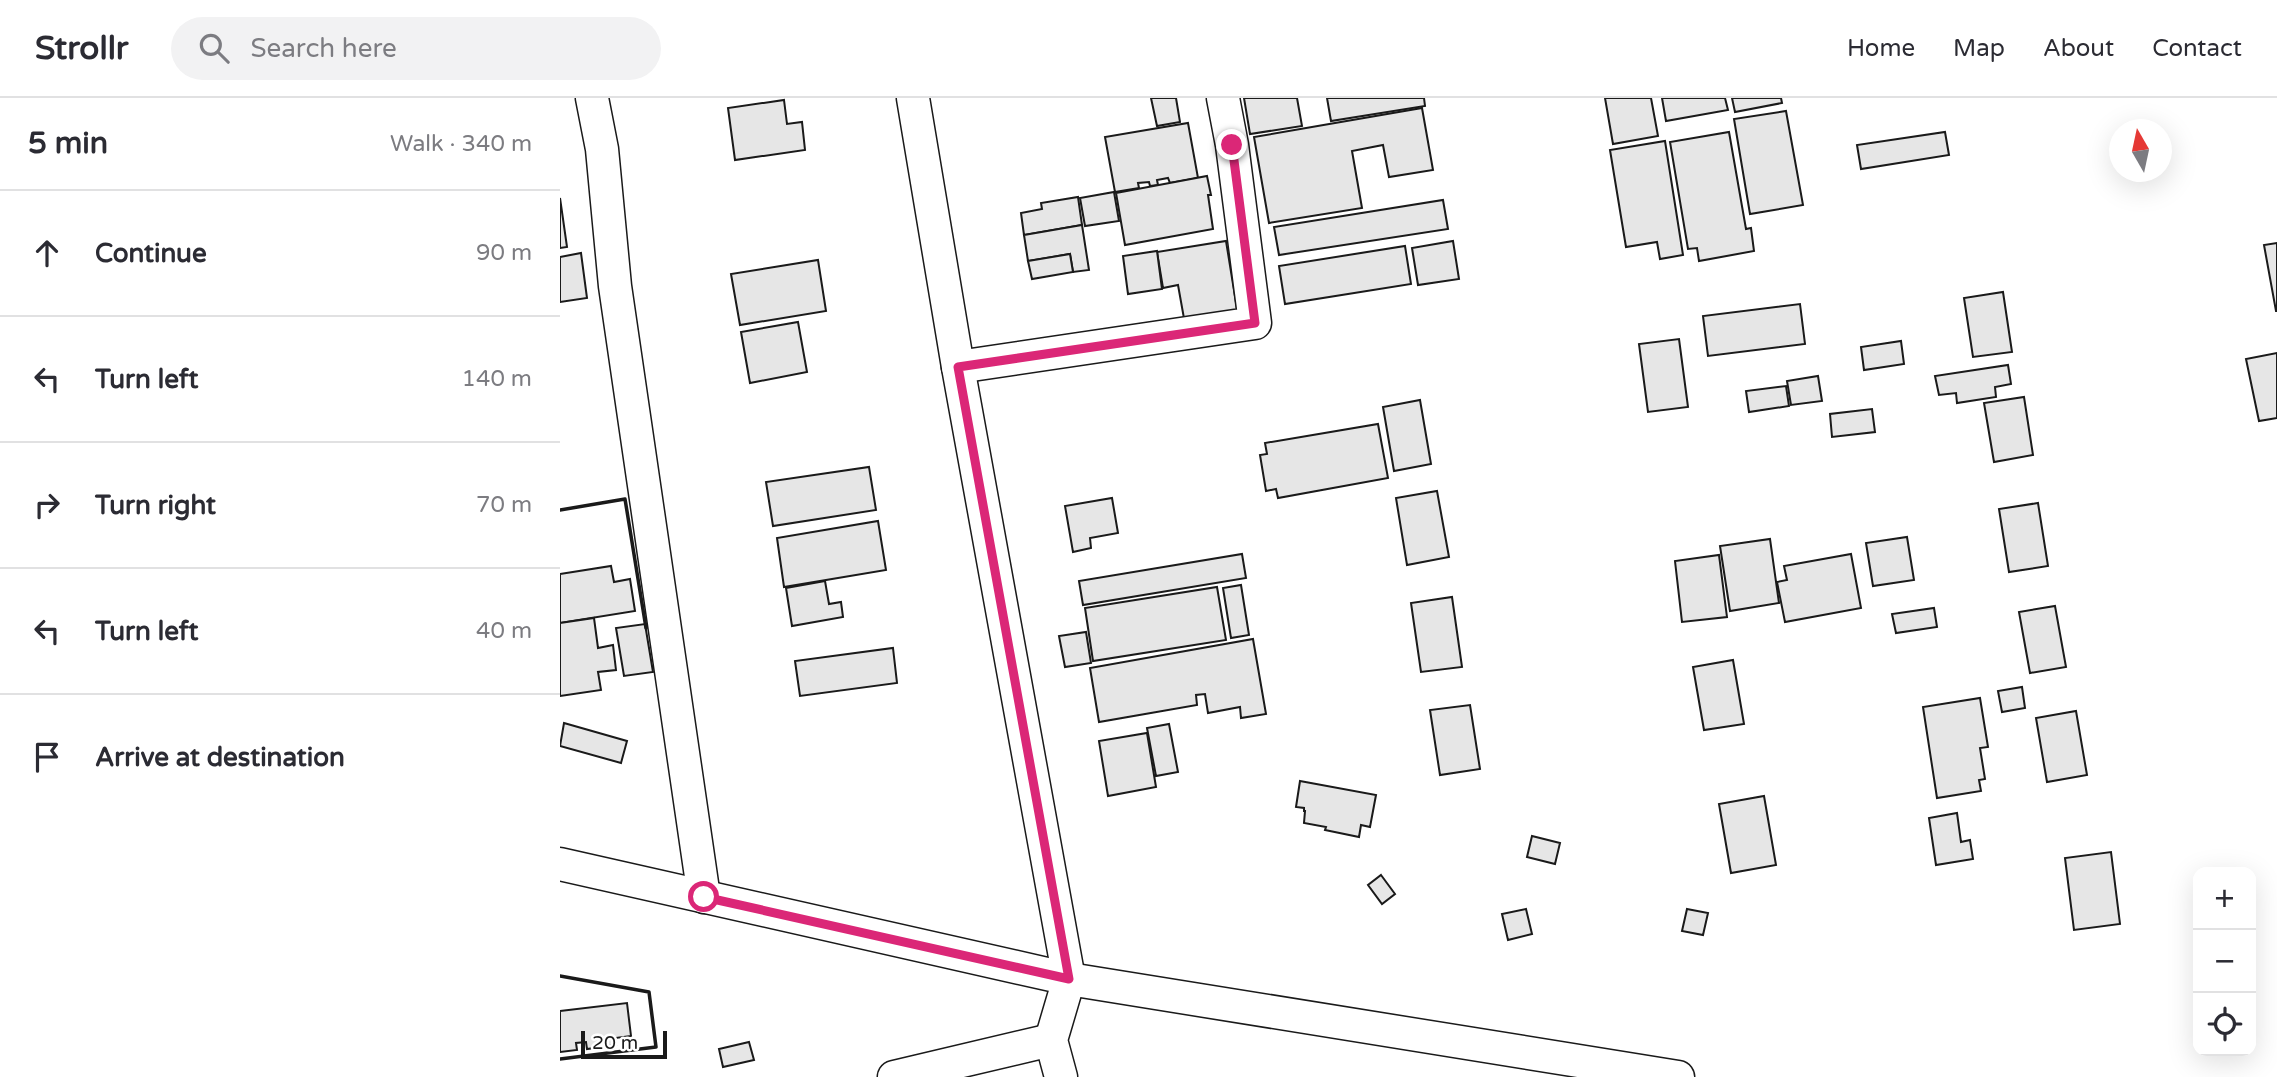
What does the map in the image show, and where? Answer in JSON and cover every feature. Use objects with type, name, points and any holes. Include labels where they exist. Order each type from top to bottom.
[{"type":"street","points":[[592,98],[602,149],[615,286],[704,897]]},
{"type":"street","points":[[914,98],[958,367],[1069,979],[1051,1040],[1061,1077]]},
{"type":"street","points":[[958,367],[1255,323],[1232,145],[1223,98]]},
{"type":"street","points":[[560,864],[1069,979],[1678,1077]]},
{"type":"street","points":[[894,1077],[1051,1040]]},
{"type":"building","points":[[1151,98],[1176,98],[1180,122],[1157,126]]},
{"type":"building","points":[[1244,98],[1297,98],[1302,126],[1250,134]]},
{"type":"building","points":[[1327,98],[1424,98],[1425,106],[1331,121]]},
{"type":"building","points":[[1605,98],[1651,98],[1658,136],[1613,144]]},
{"type":"building","points":[[1662,98],[1725,98],[1728,110],[1666,121]]},
{"type":"building","points":[[1732,98],[1781,98],[1782,103],[1735,112]]},
{"type":"building","points":[[784,100],[787,124],[802,122],[805,150],[735,160],[728,108]]},
{"type":"building","points":[[1422,108],[1433,170],[1389,177],[1383,145],[1352,151],[1362,208],[1269,223],[1254,137]]},
{"type":"building","points":[[1786,111],[1803,205],[1750,214],[1734,119]]},
{"type":"building","points":[[1188,123],[1198,178],[1170,183],[1168,178],[1157,180],[1158,185],[1150,186],[1149,182],[1138,183],[1139,188],[1115,192],[1105,137]]},
{"type":"building","points":[[1729,132],[1746,229],[1751,228],[1754,251],[1699,261],[1697,248],[1688,249],[1670,142]]},
{"type":"building","points":[[1945,132],[1949,155],[1861,169],[1857,145]]},
{"type":"building","points":[[1665,141],[1683,255],[1660,259],[1657,242],[1626,247],[1610,150]]},
{"type":"building","points":[[1207,176],[1213,229],[1125,245],[1116,193]]},
{"type":"building","points":[[1114,192],[1119,221],[1085,226],[1080,198]]},
{"type":"building","points":[[1078,197],[1082,225],[1024,235],[1021,213],[1042,209],[1041,203]]},
{"type":"building","points":[[560,198],[567,247],[560,248]]},
{"type":"building","points":[[1443,200],[1448,229],[1279,255],[1274,227]]},
{"type":"building","points":[[1082,225],[1089,270],[1073,272],[1070,254],[1028,261],[1024,235]]},
{"type":"building","points":[[1226,241],[1238,315],[1185,324],[1178,285],[1163,288],[1157,252]]},
{"type":"building","points":[[1453,241],[1459,279],[1418,285],[1412,248]]},
{"type":"building","points":[[2277,243],[2277,311],[2276,311],[2264,245]]},
{"type":"building","points":[[1405,246],[1411,284],[1285,304],[1279,266]]},
{"type":"building","points":[[1157,251],[1162,289],[1128,294],[1123,256]]},
{"type":"building","points":[[581,253],[587,298],[560,302],[560,257]]},
{"type":"building","points":[[1070,254],[1073,272],[1032,279],[1028,261]]},
{"type":"building","points":[[818,260],[826,311],[740,325],[731,274]]},
{"type":"building","points":[[2003,292],[2012,352],[1973,357],[1964,298]]},
{"type":"building","points":[[1800,304],[1805,344],[1708,356],[1703,316]]},
{"type":"building","points":[[798,322],[807,372],[750,383],[741,332]]},
{"type":"building","points":[[1679,339],[1688,407],[1648,412],[1639,344]]},
{"type":"building","points":[[1901,341],[1904,364],[1864,370],[1861,347]]},
{"type":"building","points":[[2277,353],[2277,418],[2259,421],[2246,359]]},
{"type":"building","points":[[2008,365],[2011,384],[1995,387],[1996,397],[1957,403],[1956,393],[1939,395],[1935,376]]},
{"type":"building","points":[[1818,376],[1822,401],[1791,405],[1787,381]]},
{"type":"building","points":[[1786,386],[1789,406],[1749,412],[1746,391]]},
{"type":"building","points":[[2024,397],[2033,455],[1994,462],[1984,403]]},
{"type":"building","points":[[1420,400],[1431,464],[1394,471],[1383,407]]},
{"type":"building","points":[[1872,409],[1875,432],[1832,437],[1830,414]]},
{"type":"building","points":[[1378,424],[1388,478],[1278,498],[1276,489],[1266,491],[1260,455],[1267,454],[1265,443]]},
{"type":"building","points":[[869,467],[876,510],[773,526],[766,482]]},
{"type":"building","points":[[1437,491],[1449,557],[1407,565],[1396,498]]},
{"type":"building","points":[[1112,498],[1118,533],[1090,538],[1091,548],[1073,552],[1065,506]]},
{"type":"building","points":[[2038,503],[2048,566],[2009,572],[1999,509]]},
{"type":"building","points":[[878,521],[886,570],[784,587],[777,538]]},
{"type":"building","points":[[1907,537],[1914,580],[1873,586],[1866,543]]},
{"type":"building","points":[[1770,539],[1779,603],[1730,611],[1720,546]]},
{"type":"building","points":[[1242,554],[1246,578],[1083,605],[1079,581]]},
{"type":"building","points":[[1851,554],[1861,608],[1785,622],[1777,582],[1787,580],[1784,566]]},
{"type":"building","points":[[1719,555],[1727,617],[1682,622],[1675,561]]},
{"type":"building","points":[[611,566],[614,582],[630,579],[635,611],[560,623],[560,574]]},
{"type":"building","points":[[825,581],[829,604],[841,602],[843,617],[792,626],[786,588]]},
{"type":"building","points":[[1241,585],[1249,635],[1231,638],[1223,588]]},
{"type":"building","points":[[1217,587],[1226,640],[1093,661],[1085,608]]},
{"type":"building","points":[[1452,597],[1462,667],[1421,672],[1411,603]]},
{"type":"building","points":[[2055,606],[2066,667],[2030,673],[2019,612]]},
{"type":"building","points":[[1934,608],[1937,627],[1896,633],[1892,614]]},
{"type":"building","points":[[594,618],[598,648],[613,645],[616,670],[598,672],[601,690],[560,696],[560,623]]},
{"type":"building","points":[[645,624],[653,672],[624,676],[616,628]]},
{"type":"building","points":[[1086,632],[1091,663],[1065,667],[1059,636]]},
{"type":"building","points":[[1253,639],[1266,714],[1241,718],[1240,707],[1208,713],[1205,694],[1196,695],[1197,705],[1099,722],[1090,668]]},
{"type":"building","points":[[893,648],[897,683],[800,696],[795,661]]},
{"type":"building","points":[[1733,660],[1744,724],[1704,730],[1693,667]]},
{"type":"building","points":[[2022,687],[2025,708],[2002,712],[1998,691]]},
{"type":"building","points":[[1980,698],[1988,747],[1980,748],[1985,779],[1979,780],[1981,791],[1937,798],[1923,707]]},
{"type":"building","points":[[1470,705],[1480,769],[1440,775],[1430,710]]},
{"type":"building","points":[[2076,711],[2087,775],[2047,782],[2036,718]]},
{"type":"building","points":[[564,723],[627,741],[621,763],[560,746]]},
{"type":"building","points":[[1169,724],[1178,772],[1156,776],[1147,728]]},
{"type":"building","points":[[1147,733],[1156,787],[1108,796],[1099,741]]},
{"type":"building","points":[[1300,781],[1376,795],[1370,827],[1361,825],[1359,837],[1304,823],[1304,808],[1296,807]]},
{"type":"building","points":[[1764,796],[1776,865],[1731,873],[1719,804]]},
{"type":"building","points":[[1957,813],[1961,842],[1970,840],[1973,859],[1936,865],[1929,818]]},
{"type":"building","points":[[1532,836],[1560,843],[1555,864],[1527,857]]},
{"type":"building","points":[[2111,852],[2120,924],[2074,930],[2065,858]]},
{"type":"building","points":[[1381,875],[1395,894],[1382,904],[1368,885]]},
{"type":"building","points":[[1526,909],[1532,934],[1508,940],[1502,914]]},
{"type":"building","points":[[1687,909],[1708,913],[1703,935],[1682,931]]},
{"type":"building","points":[[627,1003],[631,1036],[615,1038],[616,1045],[587,1049],[586,1042],[576,1043],[577,1050],[560,1052],[560,1011]]},
{"type":"building","points":[[749,1042],[754,1060],[723,1067],[719,1049]]},
{"type":"wall","points":[[560,510],[625,499],[646,628]]},
{"type":"wall","points":[[560,976],[649,992],[656,1047],[560,1059]]},
{"type":"route","points":[[704,897],[1069,979],[958,367],[1255,323],[1232,145]]}]
